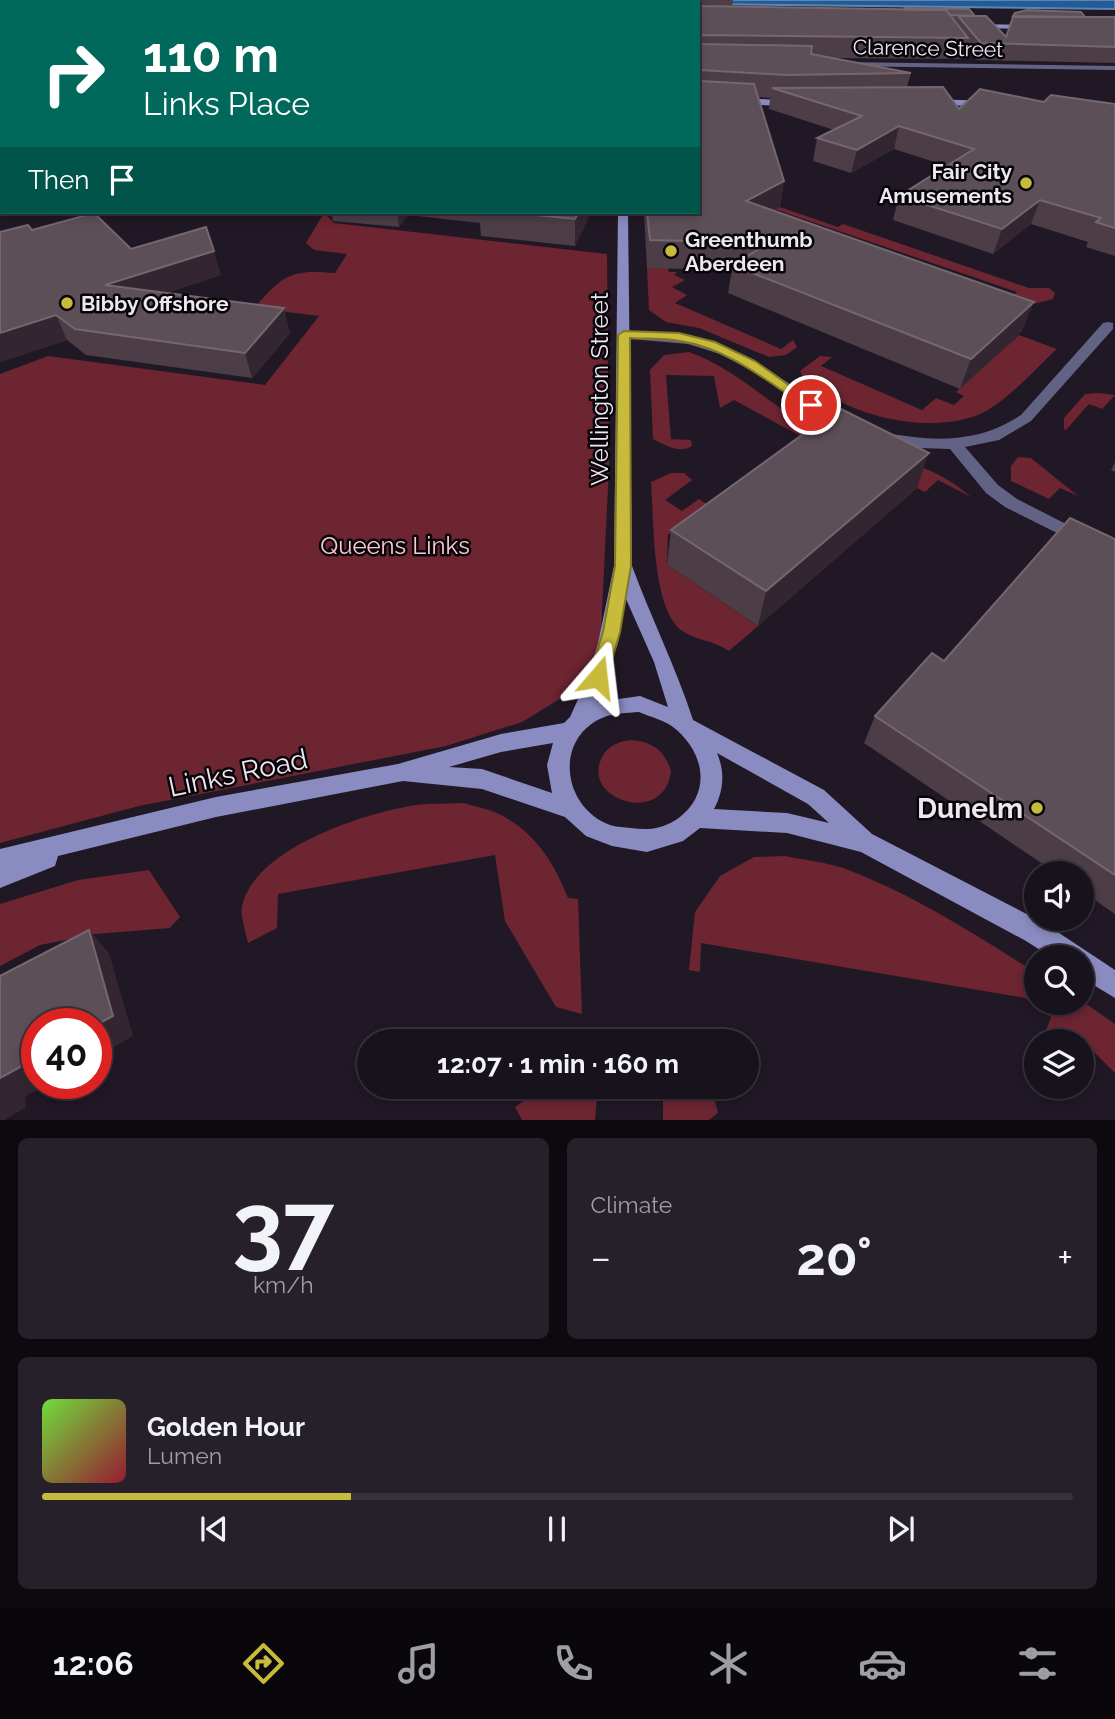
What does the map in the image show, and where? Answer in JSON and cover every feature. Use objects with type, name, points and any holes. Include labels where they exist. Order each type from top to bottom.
[{"type":"street","points":[[968,26],[1046,27]]},
{"type":"street","points":[[967,58],[974,66]]},
{"type":"street","name":"Clarence Street","points":[[836,64],[1115,68]]},
{"type":"street","points":[[700,98],[807,104]]},
{"type":"street","points":[[922,102],[997,105]]},
{"type":"street","name":"Wellington Street","points":[[574,727],[606,650],[623,566],[624,214]]},
{"type":"street","points":[[624,335],[679,337],[719,348],[751,364],[832,419],[866,433],[918,443],[954,444],[993,437],[1014,427],[1108,326]]},
{"type":"street","points":[[954,444],[992,489],[1011,503],[1115,556]]},
{"type":"street","name":"Wellington Street","points":[[623,566],[689,725]]},
{"type":"street","points":[[689,725],[706,746],[713,764],[714,783],[708,802],[696,818],[670,835],[640,841],[599,832],[571,809],[562,794],[557,777],[557,761],[574,727],[596,711],[617,705],[640,704],[663,710],[816,797],[865,842]]},
{"type":"street","name":"Links Road","points":[[0,859],[216,807],[398,774],[502,743],[574,727]]},
{"type":"street","name":"Links Road","points":[[398,774],[482,779],[571,809]]},
{"type":"street","points":[[696,818],[787,823],[865,842],[1055,945]]},
{"type":"street","name":"Links Road","points":[[0,877],[92,839]]},
{"type":"street","points":[[1094,971],[1115,985]]},
{"type":"green space","points":[[751,197],[838,227],[843,224],[1029,288],[1049,288],[1055,293],[1053,299],[1030,305],[1009,300],[1017,292],[748,200]]},
{"type":"green space","name":"Queens Links","points":[[325,214],[334,223],[607,254],[609,467],[601,632],[593,662],[578,683],[563,697],[522,722],[446,746],[139,806],[0,843],[0,374],[48,356],[265,385],[319,316],[254,308],[288,277],[307,272],[335,273],[347,254],[314,250],[306,243]]},
{"type":"green space","points":[[647,268],[668,268],[669,272],[677,272],[674,275],[685,280],[672,287],[687,295],[675,303],[781,349],[793,340],[797,347],[786,355],[769,357],[699,328],[666,322],[649,310]]},
{"type":"green space","points":[[1019,335],[1057,349],[999,403],[978,415],[959,420],[919,423],[858,410],[812,386],[800,371],[820,356],[832,357],[821,366],[922,410],[936,398],[954,405],[964,396],[956,392]]},
{"type":"green space","points":[[689,352],[724,369],[824,436],[931,471],[971,497],[938,480],[925,492],[830,443],[822,448],[734,400],[720,408],[714,376],[666,375],[671,439],[691,440],[692,446],[677,449],[653,439],[650,370],[664,355]]},
{"type":"green space","points":[[1085,394],[1115,395],[1102,409],[1089,404],[1066,430],[1064,429],[1064,418]]},
{"type":"green space","points":[[1018,457],[1031,458],[1078,496],[1060,488],[1049,499],[1011,481],[1011,466]]},
{"type":"green space","points":[[671,473],[684,473],[692,480],[665,500],[682,511],[699,499],[723,515],[677,534],[668,534],[667,565],[758,626],[729,651],[684,632],[673,621],[665,605],[656,563],[651,482]]},
{"type":"green space","points":[[630,740],[651,745],[665,757],[671,771],[666,788],[655,798],[628,802],[615,797],[604,788],[599,776],[604,753],[615,744]]},
{"type":"green space","points":[[464,803],[497,813],[524,831],[550,861],[568,898],[578,899],[582,1014],[556,1007],[505,921],[495,855],[278,894],[277,928],[248,943],[242,906],[251,885],[267,867],[289,851],[342,825],[394,809],[416,805]]},
{"type":"green space","points":[[785,856],[836,866],[918,902],[1024,965],[1024,998],[701,943],[700,972],[689,970],[695,912],[720,876],[754,857]]},
{"type":"green space","points":[[149,870],[180,917],[170,928],[96,934],[40,945],[0,966],[0,904],[78,880]]},
{"type":"green space","points":[[1094,1009],[1115,1024],[1115,1073],[1094,1052],[1094,1029],[1046,1029],[1051,1017],[1048,1015],[1094,1015]]},
{"type":"green space","points":[[526,1099],[597,1099],[595,1120],[522,1120],[515,1107]]},
{"type":"green space","points":[[663,1099],[714,1099],[718,1113],[709,1120],[663,1120]]},
{"type":"water","points":[[700,0],[1115,0],[1115,9],[700,4]]},
{"type":"building","points":[[700,6],[946,10],[968,38],[700,35]]},
{"type":"building","points":[[905,8],[969,9],[975,16],[950,15],[946,10]]},
{"type":"building","points":[[1027,10],[1081,12],[1085,17],[1013,16]]},
{"type":"building","points":[[958,16],[986,16],[1006,37],[1013,17],[1115,17],[1115,47],[981,43]]},
{"type":"building","points":[[700,44],[812,46],[811,54],[911,73],[786,75],[700,70]]},
{"type":"building","points":[[700,81],[754,84],[784,181],[746,201],[1034,302],[971,359],[732,265],[769,243],[650,240],[647,214],[700,214]]},
{"type":"building","points":[[943,87],[959,109],[980,89],[1044,102],[1051,95],[1115,104],[1115,228],[1096,222],[1101,218],[1040,200],[1002,229],[899,196],[974,149],[899,126],[857,150],[817,138],[862,116],[772,88]]},
{"type":"building","points":[[95,214],[131,249],[206,227],[214,251],[105,285],[284,308],[245,353],[75,329],[56,315],[0,333],[0,232],[28,225],[32,230]]},
{"type":"building","points":[[525,214],[578,214],[575,219]]},
{"type":"building","points":[[839,408],[929,453],[766,591],[671,530]]},
{"type":"building","points":[[1070,518],[1115,539],[1115,875],[875,716],[932,653],[944,661]]},
{"type":"building","points":[[89,930],[111,1008],[21,1008],[21,1067],[0,1078],[0,976]]},
{"type":"place","name":"Fair City Amusements","points":[[1026,183]]},
{"type":"place","name":"Greenthumb Aberdeen","points":[[671,251]]},
{"type":"place","name":"Bibby Offshore","points":[[67,303]]},
{"type":"place","name":"Dunelm","points":[[1037,808]]},
{"type":"route","points":[[598,677],[611,632],[623,566],[624,335],[662,335],[710,345],[751,364],[811,405]]}]
